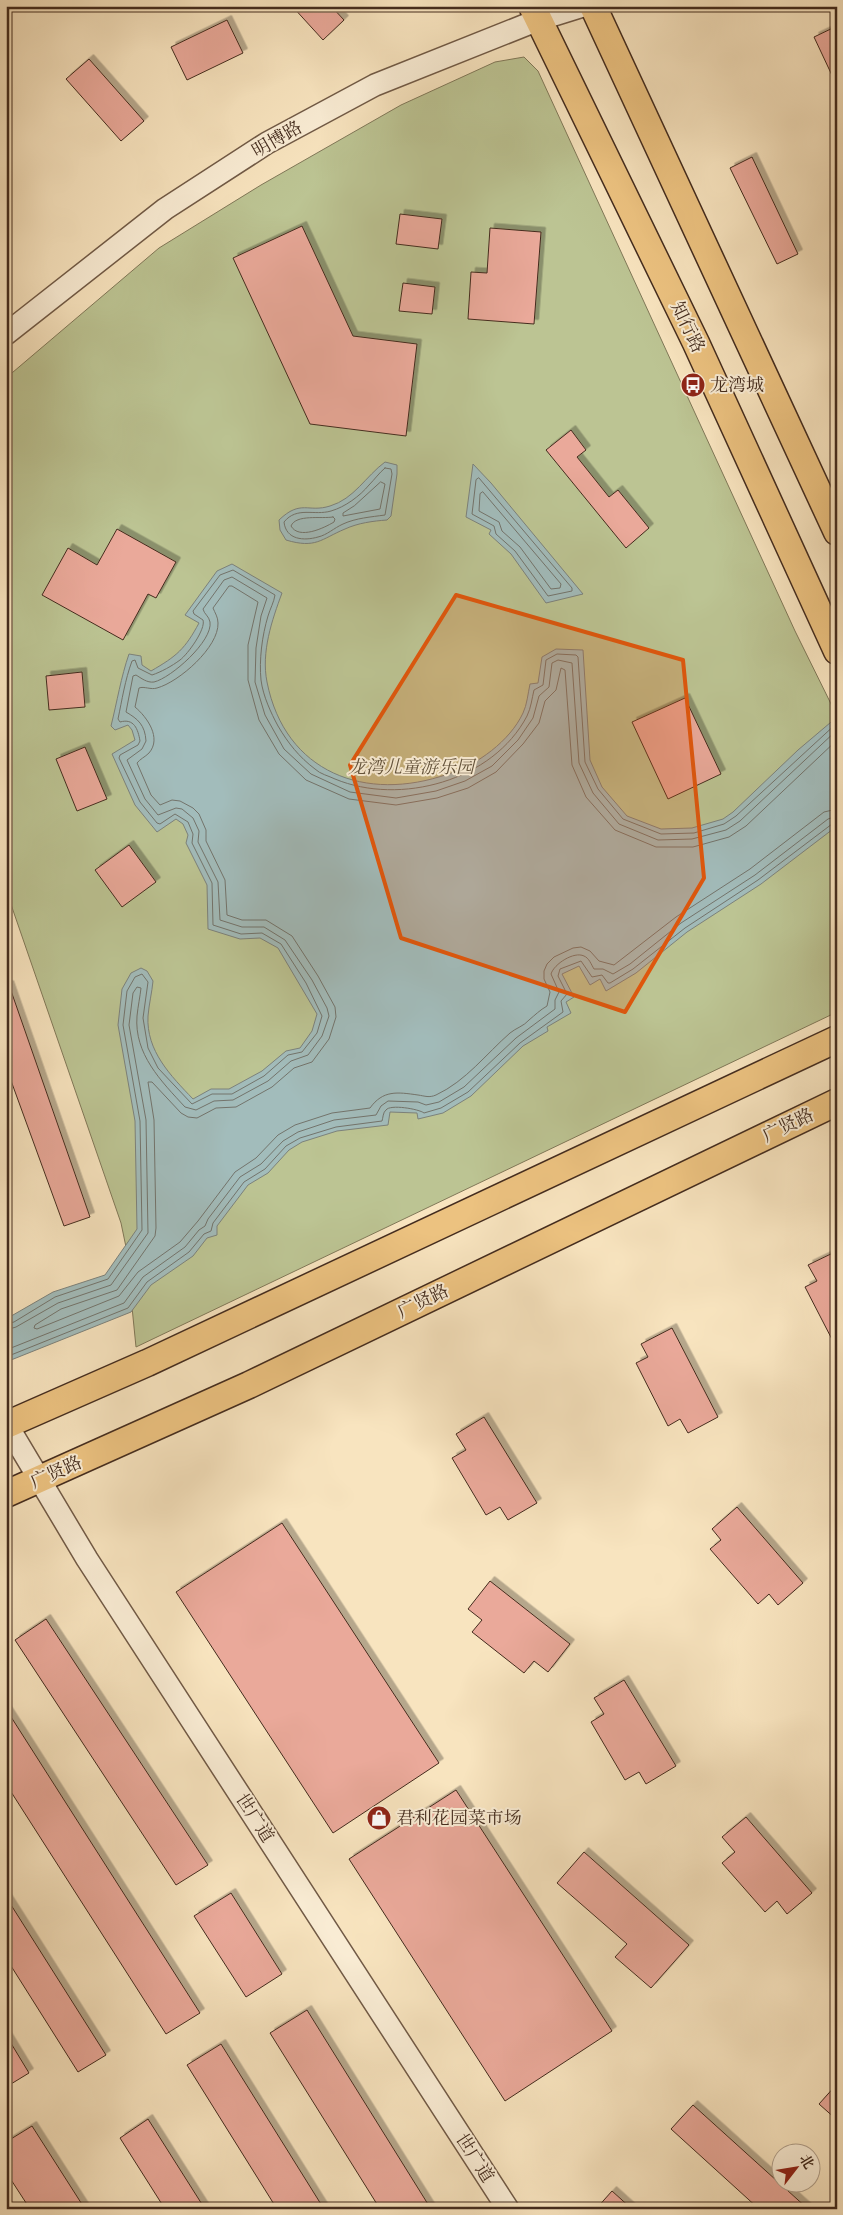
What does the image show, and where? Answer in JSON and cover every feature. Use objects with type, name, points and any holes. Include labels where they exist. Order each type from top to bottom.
[{"type":"main road","points":[[593,6],[837,532]]},
{"type":"main road","name":"知行路","points":[[535,13],[696,344],[837,651]]},
{"type":"main road","points":[[7,1425],[156,1359],[837,1039]]},
{"type":"main road","name":"广贤路","points":[[6,1494],[258,1380],[837,1102]]},
{"type":"street","name":"明博路","points":[[6,334],[165,209],[267,143],[375,85],[535,13],[584,6]]},
{"type":"street","name":"世广道","points":[[7,1425],[87,1560],[508,2209]]},
{"type":"highlighted area","points":[[456,595],[683,660],[704,878],[625,1012],[401,938],[350,765]]},
{"type":"green space","name":"龙湾儿童游乐园","points":[[524,57],[538,71],[795,631],[837,716],[837,1012],[136,1347],[126,1247],[121,1223],[6,890],[6,378],[159,248],[261,185],[401,105],[495,62]]},
{"type":"water","points":[[385,462],[397,465],[391,516],[387,520],[355,525],[318,542],[296,543],[286,540],[280,530],[279,520],[299,508],[322,508],[338,503],[353,493]]},
{"type":"water","points":[[473,464],[583,594],[546,603],[511,554],[489,534],[491,530],[466,517]]},
{"type":"water","points":[[232,564],[282,593],[268,636],[265,659],[267,682],[277,713],[291,739],[311,759],[334,773],[359,782],[388,785],[417,782],[448,774],[470,765],[492,751],[517,723],[526,706],[530,684],[538,683],[542,657],[556,649],[583,650],[590,760],[602,787],[627,816],[661,829],[692,828],[723,819],[837,717],[837,826],[761,884],[687,932],[636,973],[606,991],[600,979],[590,985],[579,966],[562,974],[574,997],[566,1002],[571,1013],[547,1027],[548,1031],[523,1046],[471,1096],[443,1113],[418,1119],[417,1113],[390,1112],[388,1125],[337,1131],[302,1142],[289,1150],[268,1173],[248,1185],[217,1226],[217,1235],[207,1238],[193,1256],[151,1285],[131,1312],[6,1362],[6,1319],[53,1292],[105,1275],[137,1229],[135,1121],[118,1025],[122,989],[131,973],[141,968],[147,971],[153,981],[148,1016],[148,1029],[151,1040],[156,1052],[169,1072],[193,1099],[211,1089],[229,1089],[262,1071],[286,1051],[300,1048],[312,1031],[317,1014],[278,948],[260,938],[240,939],[208,929],[207,885],[186,843],[188,835],[183,824],[176,819],[157,832],[135,805],[112,754],[135,740],[132,730],[128,725],[115,730],[111,726],[129,654],[141,656],[142,665],[151,671],[180,651],[199,623],[185,615],[217,571]]},
{"type":"building","points":[[292,6],[331,6],[344,20],[323,40]]},
{"type":"building","points":[[227,20],[243,53],[187,80],[171,47]]},
{"type":"building","points":[[837,26],[837,86],[814,37]]},
{"type":"building","points":[[89,59],[144,121],[121,141],[66,79]]},
{"type":"building","points":[[752,157],[798,254],[777,264],[730,168]]},
{"type":"building","points":[[400,214],[442,219],[438,249],[396,244]]},
{"type":"building","points":[[302,226],[353,336],[417,344],[406,436],[310,424],[233,258]]},
{"type":"building","points":[[490,228],[541,232],[534,324],[468,319],[471,272],[487,273]]},
{"type":"building","points":[[403,283],[435,287],[432,314],[399,311]]},
{"type":"building","points":[[571,430],[586,450],[577,457],[609,497],[618,490],[649,528],[626,548],[546,450]]},
{"type":"building","points":[[117,529],[176,562],[156,598],[148,594],[123,640],[42,595],[68,548],[97,565]]},
{"type":"building","points":[[82,672],[85,707],[49,710],[46,676]]},
{"type":"building","points":[[685,698],[721,774],[668,799],[632,722]]},
{"type":"building","points":[[85,747],[107,799],[77,811],[56,759]]},
{"type":"building","points":[[129,845],[156,882],[122,907],[95,870]]},
{"type":"building","points":[[9,985],[90,1217],[64,1226],[6,1067],[6,986]]},
{"type":"building","points":[[837,1251],[837,1349],[805,1287],[817,1281],[808,1265]]},
{"type":"building","points":[[672,1328],[718,1417],[688,1433],[680,1419],[668,1426],[636,1363],[648,1357],[641,1344]]},
{"type":"building","points":[[484,1417],[537,1503],[508,1520],[500,1507],[486,1515],[452,1458],[466,1450],[456,1434]]},
{"type":"building","points":[[737,1507],[803,1583],[778,1605],[769,1594],[758,1604],[710,1549],[721,1540],[712,1529]]},
{"type":"building","points":[[282,1523],[439,1763],[333,1833],[176,1592]]},
{"type":"building","points":[[490,1581],[570,1644],[548,1672],[534,1661],[524,1673],[472,1632],[482,1620],[468,1609]]},
{"type":"building","points":[[46,1619],[208,1865],[176,1885],[15,1640]]},
{"type":"building","points":[[624,1680],[676,1766],[646,1784],[639,1772],[625,1780],[591,1722],[604,1714],[594,1698]]},
{"type":"building","points":[[6,1709],[200,2013],[166,2034],[6,1784]]},
{"type":"building","points":[[456,1790],[612,2031],[505,2101],[349,1859]]},
{"type":"building","points":[[746,1817],[812,1893],[787,1914],[777,1901],[765,1912],[722,1863],[735,1852],[722,1837]]},
{"type":"building","points":[[584,1852],[689,1945],[651,1988],[615,1957],[627,1944],[557,1883]]},
{"type":"building","points":[[231,1893],[282,1974],[246,1997],[194,1916]]},
{"type":"building","points":[[6,1897],[106,2055],[78,2072],[6,1958]]},
{"type":"building","points":[[307,2010],[431,2209],[380,2209],[270,2033]]},
{"type":"building","points":[[6,2035],[29,2073],[6,2087]]},
{"type":"building","points":[[221,2044],[324,2209],[277,2209],[187,2065]]},
{"type":"building","points":[[837,2084],[837,2120],[819,2104]]},
{"type":"building","points":[[693,2105],[770,2175],[770,2192],[789,2192],[808,2209],[759,2209],[671,2129]]},
{"type":"building","points":[[148,2119],[205,2209],[165,2209],[120,2138]]},
{"type":"building","points":[[32,2126],[85,2209],[30,2209],[6,2172],[6,2142]]},
{"type":"building","points":[[612,2191],[632,2209],[596,2209]]},
{"type":"place","name":"龙湾城","points":[[693,385]]},
{"type":"place","name":"君利花园菜市场","points":[[379,1818]]}]
